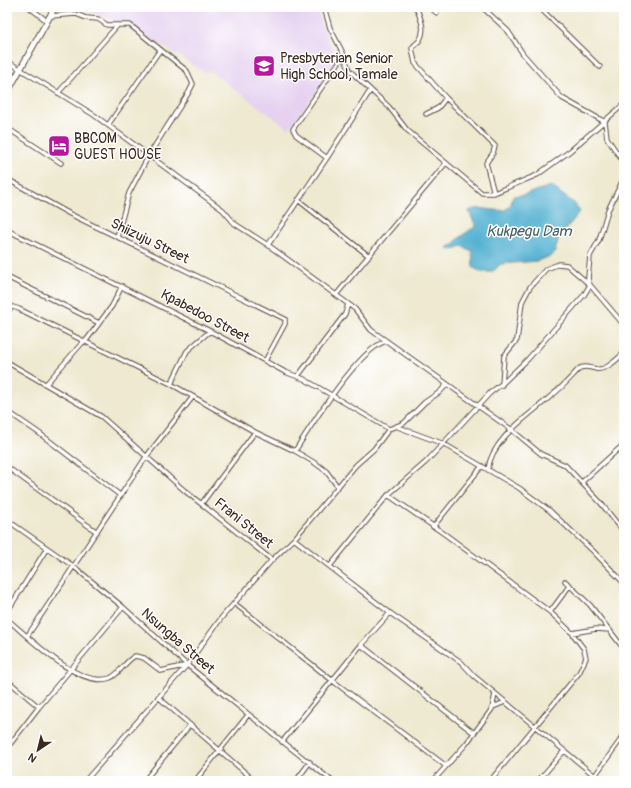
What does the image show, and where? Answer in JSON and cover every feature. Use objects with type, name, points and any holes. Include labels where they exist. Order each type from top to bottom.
[{"type":"street","points":[[29,7],[49,18],[76,14],[86,18],[98,19],[107,24],[117,26],[130,25],[182,66],[190,75],[193,84],[129,193],[117,236]]},
{"type":"street","points":[[7,93],[55,7]]},
{"type":"street","points":[[324,7],[330,28],[344,54],[349,70],[389,107],[407,130],[478,191],[486,194],[494,193],[543,172],[570,152],[624,104]]},
{"type":"street","points":[[416,7],[422,20],[423,32],[419,41],[412,48],[415,64],[446,98],[495,146],[493,153],[486,163],[494,193]]},
{"type":"street","points":[[429,7],[437,13]]},
{"type":"street","points":[[482,7],[508,31],[524,54],[562,98],[605,122]]},
{"type":"street","points":[[539,7],[600,67]]},
{"type":"street","points":[[58,93],[117,26]]},
{"type":"street","points":[[108,125],[160,50]]},
{"type":"street","points":[[327,158],[296,135],[293,130],[344,54]]},
{"type":"street","points":[[7,61],[108,125],[150,155],[223,210],[235,224],[268,245],[348,304],[358,312],[368,327],[512,430],[541,454],[565,465],[600,502],[624,532]]},
{"type":"street","points":[[268,245],[327,158],[370,90]]},
{"type":"street","points":[[426,114],[438,108],[446,98]]},
{"type":"street","points":[[605,122],[607,138],[624,163]]},
{"type":"street","points":[[7,128],[61,163]]},
{"type":"street","points":[[336,295],[446,164]]},
{"type":"street","points":[[330,566],[388,495],[444,444],[491,392],[502,385],[528,360],[584,294],[590,285],[588,278],[591,254],[599,240],[608,210],[624,178]]},
{"type":"street","name":"Shiizuju Street","points":[[7,179],[70,214],[285,319],[285,324],[265,361]]},
{"type":"street","points":[[298,200],[369,256]]},
{"type":"street","name":"Kpabedoo Street","points":[[7,230],[122,286],[210,331],[285,372],[298,376],[389,429]]},
{"type":"street","points":[[502,385],[504,356],[517,340],[522,302],[538,276],[546,269],[559,264],[567,265],[590,285],[624,325]]},
{"type":"street","points":[[7,277],[99,323]]},
{"type":"street","points":[[46,384],[99,323],[114,303],[122,286]]},
{"type":"street","points":[[298,376],[345,314],[348,304]]},
{"type":"street","points":[[7,310],[14,307],[19,309],[171,384],[192,398],[255,432],[295,451],[315,463],[326,472],[338,486]]},
{"type":"street","points":[[171,384],[187,351],[210,331]]},
{"type":"street","points":[[295,451],[330,396],[376,345],[387,341]]},
{"type":"street","points":[[433,527],[481,466],[489,460],[512,430],[555,393],[580,368],[585,366],[595,369],[602,369],[624,353]]},
{"type":"street","name":"Frani Street","points":[[7,362],[102,417],[146,457],[272,560],[234,603],[187,665],[85,781]]},
{"type":"street","points":[[272,560],[294,539],[356,465],[374,449],[389,429],[398,427],[409,419],[429,399],[440,392],[448,384]]},
{"type":"street","points":[[28,635],[146,457],[192,398]]},
{"type":"street","points":[[7,411],[39,433],[121,496]]},
{"type":"street","points":[[398,427],[444,444],[520,488],[550,511],[593,551],[624,583]]},
{"type":"street","points":[[202,503],[255,432]]},
{"type":"street","points":[[582,482],[624,444]]},
{"type":"street","points":[[488,470],[489,460]]},
{"type":"street","points":[[7,467],[97,532]]},
{"type":"street","points":[[388,495],[550,612],[572,633],[586,653],[584,663],[578,673],[490,781]]},
{"type":"street","name":"Nsungba Street","points":[[7,520],[73,566],[123,607],[187,665],[332,781]]},
{"type":"street","points":[[294,539],[390,612],[461,662],[474,676],[495,694],[595,776]]},
{"type":"street","points":[[7,612],[47,548]]},
{"type":"street","points":[[565,581],[590,605],[624,649]]},
{"type":"street","points":[[550,612],[570,585]]},
{"type":"street","points":[[234,603],[333,681],[446,766]]},
{"type":"street","points":[[7,748],[39,707],[123,607]]},
{"type":"street","points":[[282,742],[361,645],[390,612]]},
{"type":"street","points":[[7,619],[28,635],[69,671],[89,679],[108,679],[115,675],[132,658],[139,656],[161,672],[187,665]]},
{"type":"street","points":[[572,633],[596,629],[610,630]]},
{"type":"street","points":[[361,645],[474,733]]},
{"type":"street","points":[[7,680],[39,707]]},
{"type":"street","points":[[433,781],[474,733],[493,707],[495,694]]},
{"type":"street","points":[[158,697],[255,781]]},
{"type":"street","points":[[493,707],[505,702]]},
{"type":"street","points":[[195,781],[248,715]]},
{"type":"street","points":[[144,781],[190,725]]},
{"type":"street","points":[[592,781],[624,735]]},
{"type":"street","points":[[538,781],[564,751]]},
{"type":"street","points":[[296,781],[310,762]]},
{"type":"street","points":[[246,781],[250,776]]},
{"type":"shaded area","name":"Presbyterian Senior High School, Tamale","points":[[74,7],[317,7],[323,29],[339,61],[289,129],[210,71],[204,72],[168,49],[119,22]]},
{"type":"water","name":"Kukpegu Dam","points":[[551,186],[575,204],[580,212],[558,240],[555,252],[551,256],[537,261],[501,264],[492,272],[480,272],[473,267],[472,251],[462,246],[451,250],[447,248],[468,231],[476,227],[469,211],[473,209],[505,210],[511,204],[513,196],[523,195]]},
{"type":"place","name":"Presbyterian Senior High School, Tamale","points":[[264,66]]},
{"type":"place","name":"BBCOM GUEST HOUSE","points":[[59,146]]}]
